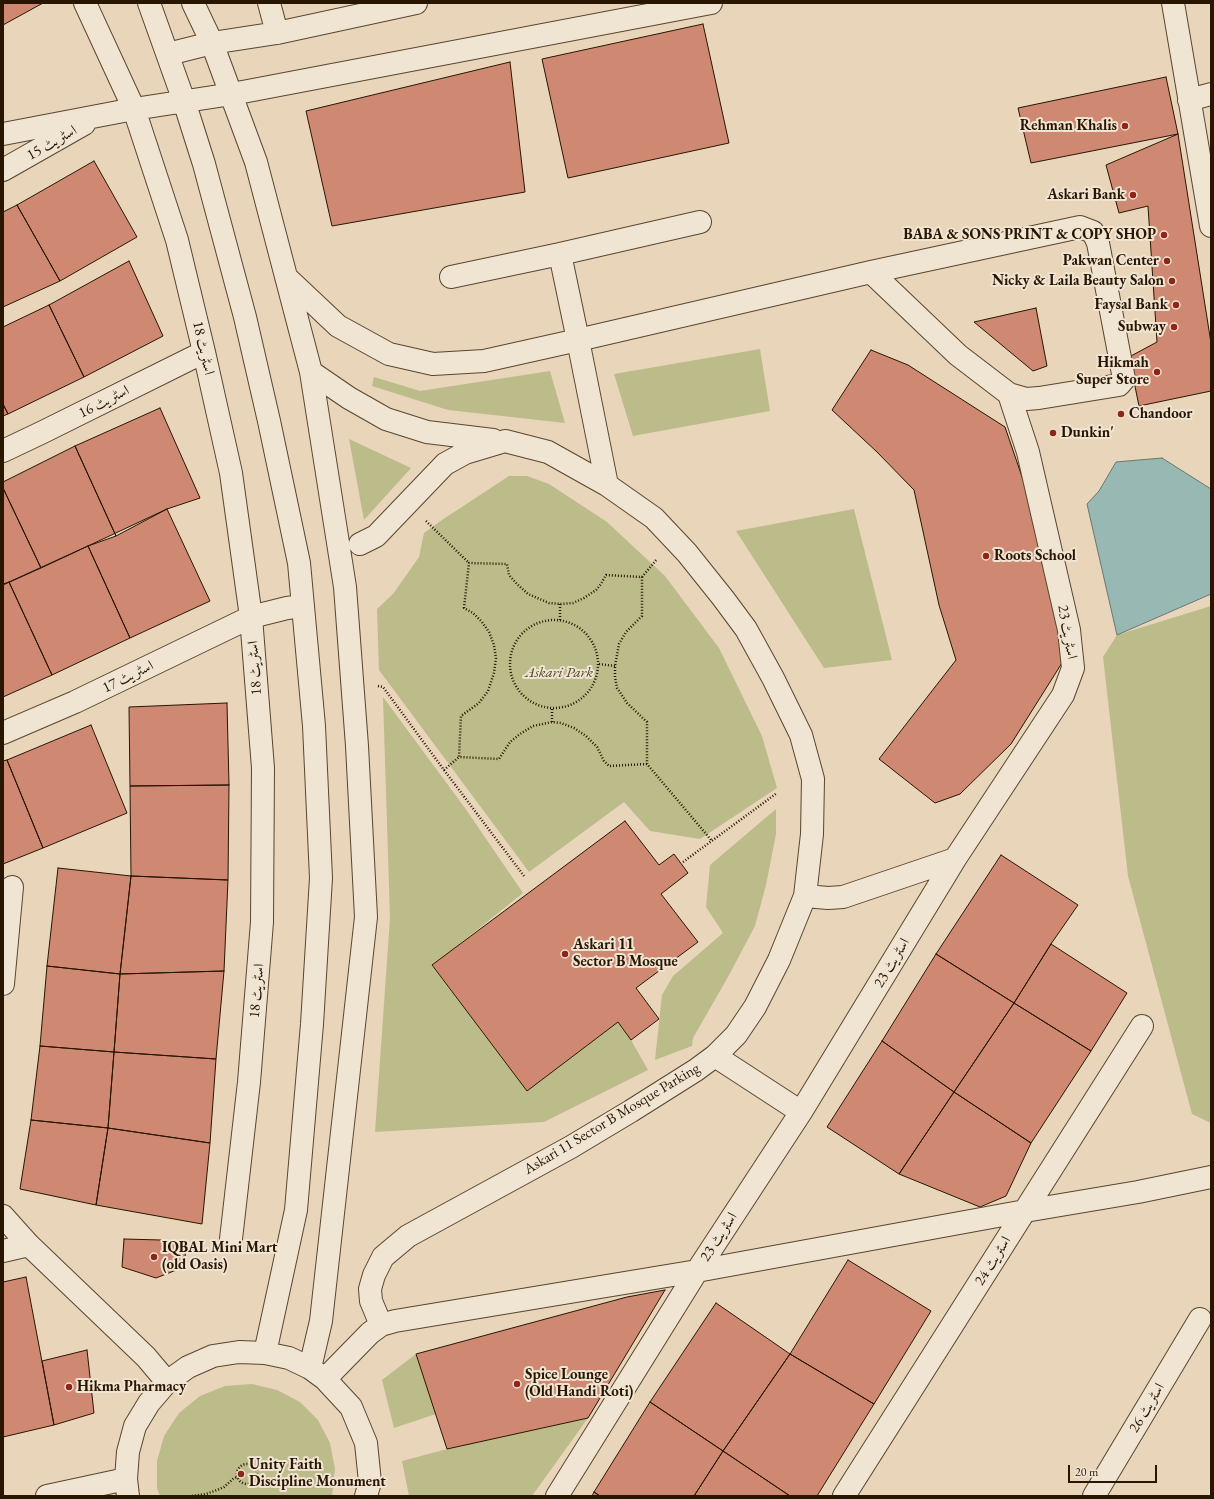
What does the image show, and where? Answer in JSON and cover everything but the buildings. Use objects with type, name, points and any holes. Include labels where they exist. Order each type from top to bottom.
[{"type":"street","name":"اسٹریٹ 18","points":[[84,3],[134,109],[177,240],[204,352],[230,473],[251,617],[263,768],[262,922],[250,1082],[231,1239]]},
{"type":"street","points":[[149,3],[168,54],[204,164],[245,317],[269,421],[297,556],[314,726],[321,878],[312,1024],[296,1210],[265,1353]]},
{"type":"street","points":[[193,3],[212,43],[256,162],[311,372],[345,587],[357,746],[366,917],[322,1314],[318,1373]]},
{"type":"street","points":[[269,3],[277,32]]},
{"type":"street","points":[[168,54],[212,43],[277,32],[416,3]]},
{"type":"street","points":[[3,134],[134,109],[232,94],[711,3]]},
{"type":"street","points":[[1173,3],[1211,226]]},
{"type":"street","points":[[1189,100],[1211,94]]},
{"type":"street","name":"اسٹریٹ 15","points":[[3,170],[100,115]]},
{"type":"street","points":[[450,277],[700,222]]},
{"type":"street","points":[[286,277],[338,326],[389,354],[433,364],[484,361],[871,272],[1080,227],[1093,232],[1098,243],[1124,379],[1119,385],[1038,398],[1026,399],[1009,394],[958,355],[871,272]]},
{"type":"street","points":[[560,254],[607,485]]},
{"type":"street","name":"اسٹریٹ 16","points":[[3,451],[204,352]]},
{"type":"street","name":"Askari 11 Sector B Mosque Parking","points":[[311,372],[349,398],[386,419],[427,432],[504,441],[548,452],[607,485],[654,518],[687,553],[746,629],[801,734],[813,779],[812,834],[805,896],[779,960],[755,1007],[736,1035],[715,1056],[677,1083],[572,1147],[408,1236],[383,1257],[374,1275],[370,1289],[371,1301],[381,1325]]},
{"type":"street","name":"اسٹریٹ 23","points":[[557,1496],[697,1271],[801,1112],[955,859],[1063,696],[1074,668],[1069,630],[1029,460],[1009,394]]},
{"type":"street","points":[[360,544],[376,536],[445,464],[465,453],[504,441]]},
{"type":"street","name":"اسٹریٹ 17","points":[[3,733],[76,702],[251,617],[287,608],[303,606]]},
{"type":"street","points":[[805,896],[828,898],[843,896],[955,859]]},
{"type":"street","points":[[3,984],[12,887]]},
{"type":"street","name":"اسٹریٹ 24","points":[[844,1496],[1142,1026]]},
{"type":"street","points":[[715,1056],[801,1112]]},
{"type":"street","points":[[318,1373],[357,1345],[381,1325],[395,1321],[697,1271],[1025,1211],[1138,1192],[1211,1177]]},
{"type":"street","points":[[3,1216],[29,1245],[132,1344],[167,1382]]},
{"type":"street","points":[[3,1251],[29,1245]]},
{"type":"street","name":"اسٹریٹ 26","points":[[1094,1496],[1200,1319]]},
{"type":"street","points":[[47,1496],[127,1488],[128,1452],[136,1426],[148,1403],[167,1382],[188,1367],[213,1356],[239,1352],[265,1353],[289,1358],[318,1373],[351,1407],[366,1443],[370,1482],[366,1496]]},
{"type":"path","points":[[407,503],[469,563],[507,564],[509,575],[517,584],[528,594],[549,603],[573,603],[584,598],[596,590],[606,575],[642,577],[642,616],[626,632],[619,644],[615,666],[617,688],[627,703],[647,722],[647,764],[712,841]]},
{"type":"path","points":[[459,757],[461,716],[478,703],[488,691],[494,673],[496,658],[494,645],[489,632],[478,618],[464,608],[469,563]]},
{"type":"path","points":[[560,604],[560,620]]},
{"type":"path","points":[[560,620],[575,624],[588,634],[596,648],[599,664],[596,682],[585,696],[570,706],[552,710],[534,705],[520,694],[511,679],[509,661],[514,643],[526,630],[542,621],[560,620]]},
{"type":"path","points":[[599,664],[615,666]]},
{"type":"path","points":[[374,685],[383,687],[524,876]]},
{"type":"path","points":[[552,710],[552,722]]},
{"type":"path","points":[[444,770],[459,757],[498,759],[510,742],[520,734],[533,726],[552,722],[561,723],[574,728],[586,736],[597,747],[604,761],[609,766],[647,764]]},
{"type":"path","points":[[683,862],[777,793]]},
{"type":"path","points":[[192,1496],[206,1494],[224,1487],[237,1476],[238,1468],[243,1464],[250,1464],[256,1469],[257,1476],[254,1482],[248,1484],[242,1483],[237,1476]]},
{"type":"green space","points":[[760,349],[770,411],[633,436],[614,374]]},
{"type":"green space","points":[[550,371],[565,423],[448,410],[372,386],[374,377],[420,391]]},
{"type":"green space","points":[[349,439],[411,468],[364,520]]},
{"type":"green space","name":"Askari Park","points":[[509,476],[527,476],[549,484],[607,522],[665,576],[719,648],[762,736],[777,788],[700,839],[650,831],[624,802],[529,872],[379,670],[377,609],[393,594],[419,557],[424,533]]},
{"type":"green space","points":[[854,509],[892,660],[824,668],[736,531]]},
{"type":"green space","points":[[1211,606],[1211,1123],[1192,1114],[1128,876],[1103,657],[1117,635]]},
{"type":"green space","points":[[383,697],[465,808],[523,893],[432,966],[527,1091],[618,1022],[631,1040],[648,1070],[544,1122],[375,1132],[390,918]]},
{"type":"green space","points":[[776,809],[776,834],[766,885],[755,926],[693,1038],[692,1046],[655,1060],[662,995],[673,976],[723,933],[706,907],[710,865]]},
{"type":"green space","points":[[416,1354],[436,1414],[394,1428],[382,1380]]},
{"type":"green space","points":[[252,1384],[277,1390],[300,1402],[318,1420],[330,1443],[335,1469],[332,1496],[160,1496],[157,1488],[157,1461],[164,1436],[179,1413],[200,1396],[225,1386]]},
{"type":"green space","points":[[588,1418],[532,1496],[409,1496],[402,1461],[447,1449]]},
{"type":"water","points":[[1162,458],[1211,489],[1211,594],[1117,635],[1087,504],[1099,491],[1116,462]]},
{"type":"place","name":"Rehman Khalis","points":[[1125,126]]},
{"type":"place","name":"Askari Bank","points":[[1133,195]]},
{"type":"place","name":"BABA & SONS PRINT & COPY SHOP","points":[[1164,235]]},
{"type":"place","name":"Pakwan Center","points":[[1167,261]]},
{"type":"place","name":"Nicky & Laila Beauty Salon","points":[[1172,281]]},
{"type":"place","name":"Faysal Bank","points":[[1176,305]]},
{"type":"place","name":"Subway","points":[[1174,327]]},
{"type":"place","name":"Hikmah Super Store","points":[[1157,372]]},
{"type":"place","name":"Chandoor","points":[[1121,414]]},
{"type":"place","name":"Dunkin'","points":[[1053,433]]},
{"type":"place","name":"Roots School","points":[[986,556]]},
{"type":"place","name":"Askari 11 Sector B Mosque","points":[[565,954]]},
{"type":"place","name":"IQBAL Mini Mart (old Oasis)","points":[[154,1257]]},
{"type":"place","name":"Spice Lounge (Old Handi Roti)","points":[[517,1384]]},
{"type":"place","name":"Hikma Pharmacy","points":[[69,1387]]},
{"type":"place","name":"Unity Faith Discipline Monument","points":[[241,1474]]}]
